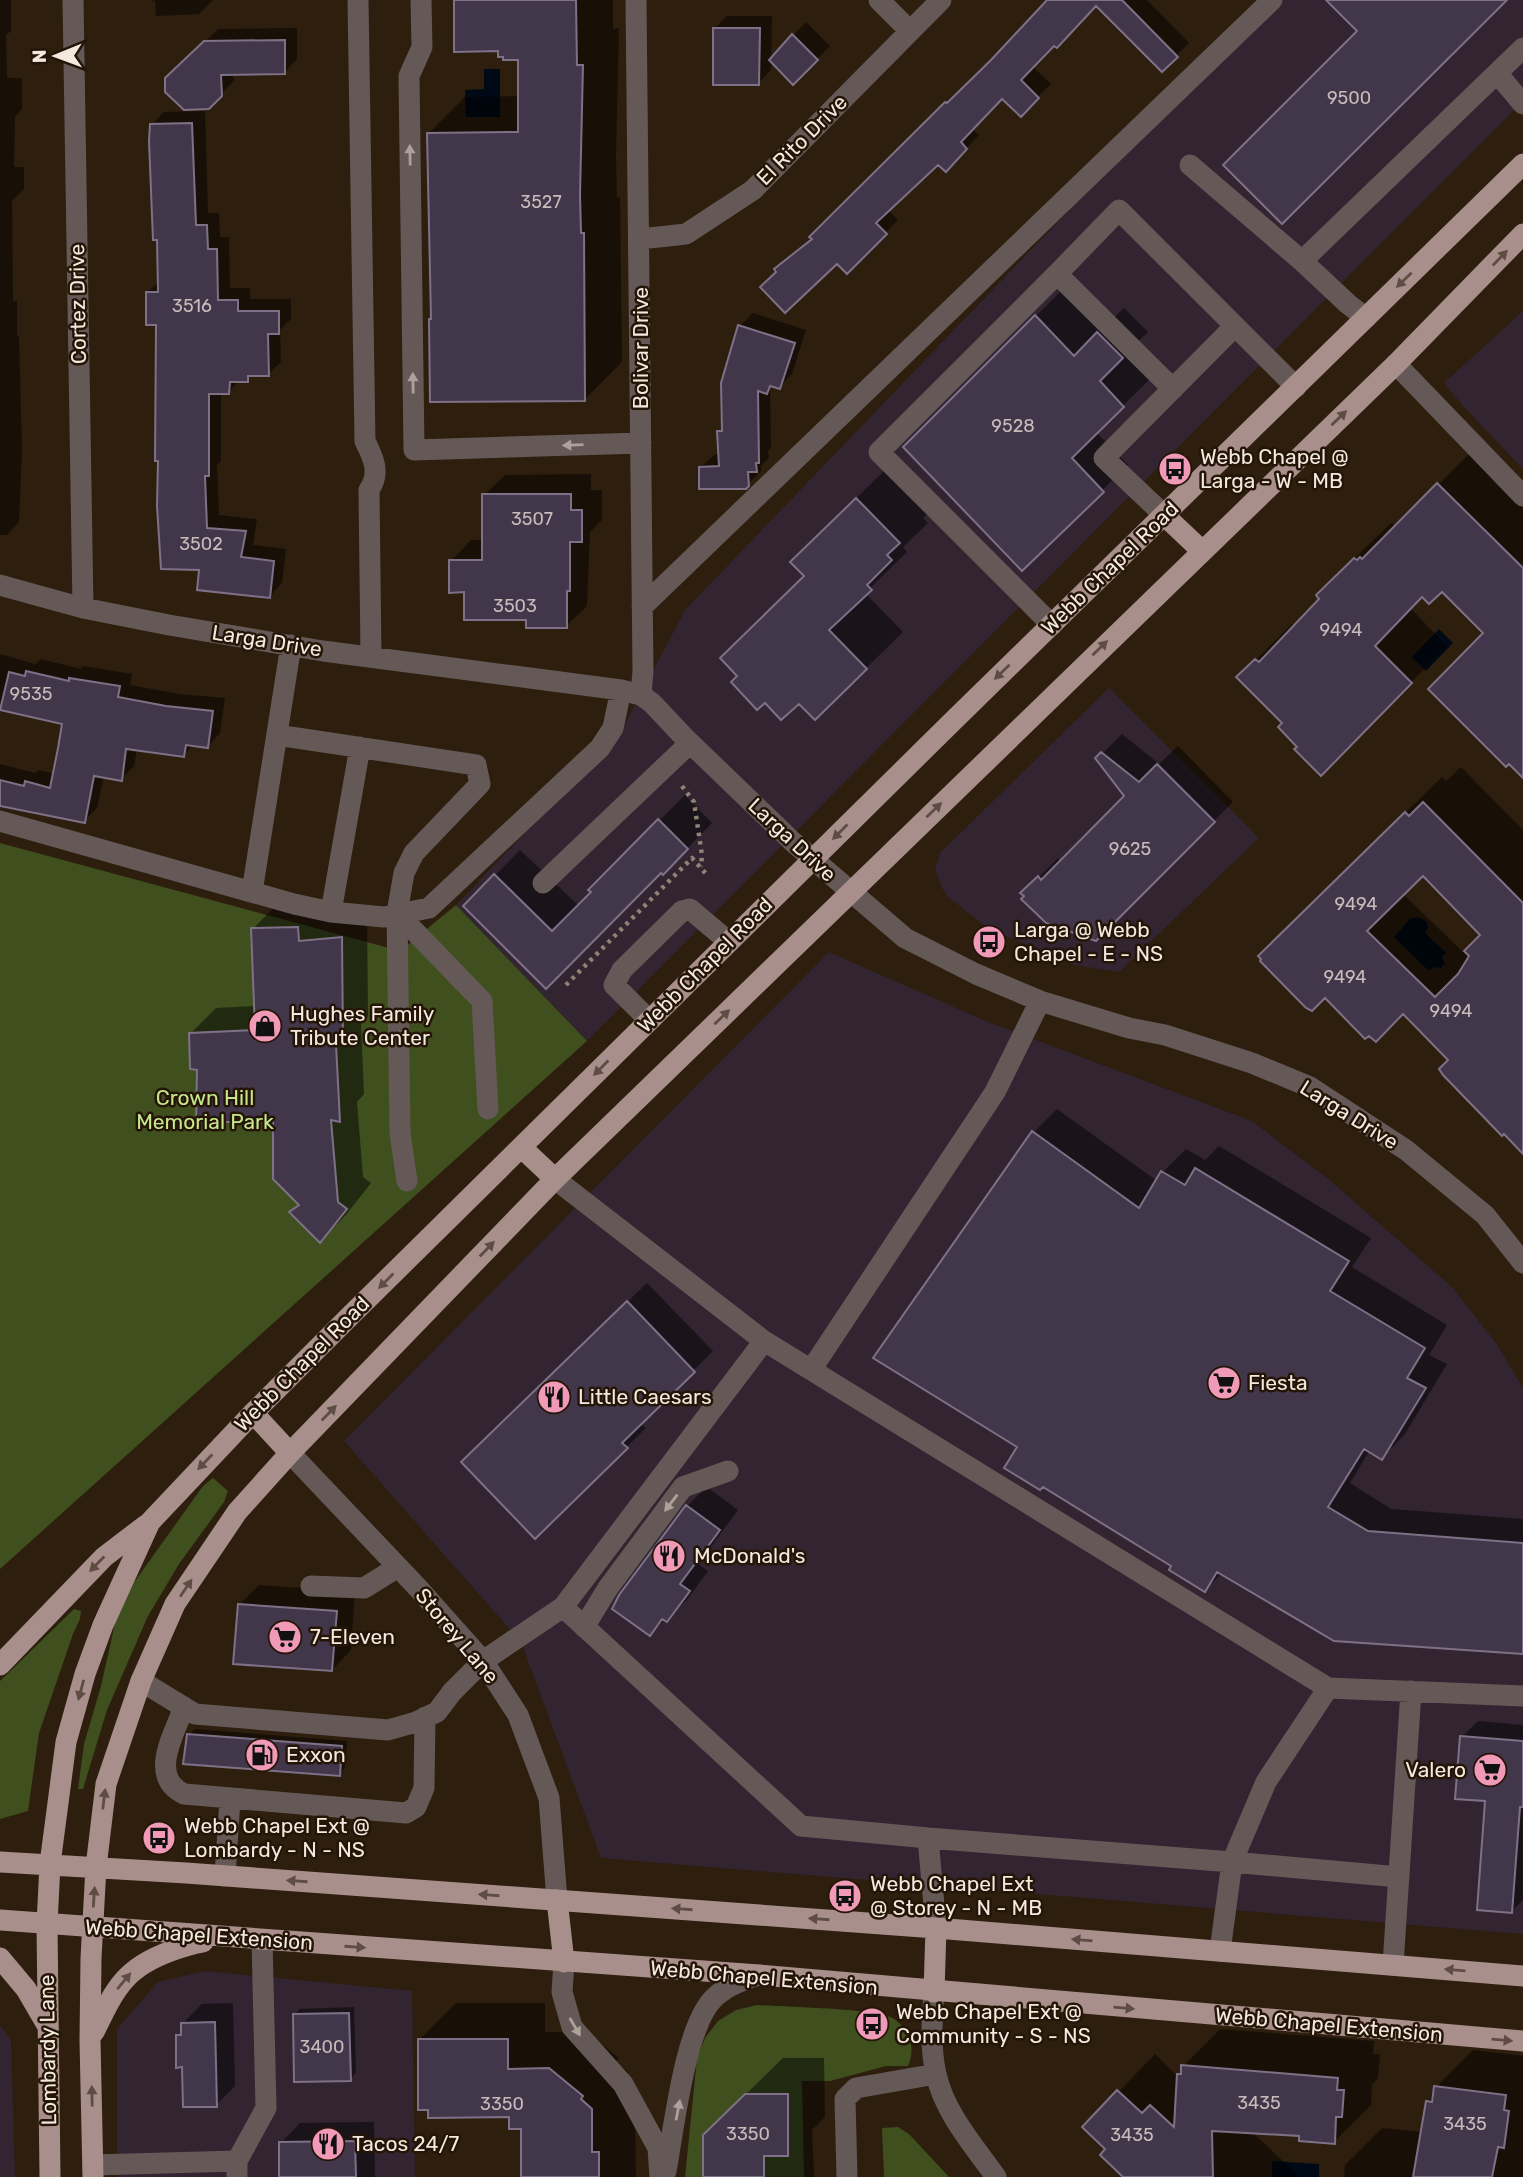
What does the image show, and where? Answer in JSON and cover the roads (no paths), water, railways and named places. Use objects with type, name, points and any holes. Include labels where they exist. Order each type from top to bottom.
[{"type":"main road","name":"Webb Chapel Road","points":[[47,1924],[50,1864],[66,1742],[85,1674],[103,1625],[150,1522],[253,1413],[649,1020],[1523,164]]},
{"type":"main road","points":[[92,1928],[106,1784],[141,1681],[175,1604],[237,1512],[290,1453],[555,1179],[1396,363],[1523,234]]},
{"type":"main road","points":[[1164,515],[1201,550]]},
{"type":"main road","points":[[521,1147],[555,1179]]},
{"type":"main road","points":[[253,1413],[290,1453]]},
{"type":"main road","points":[[0,1665],[104,1556],[150,1522]]},
{"type":"main road","points":[[0,1862],[936,1927],[1523,1976]]},
{"type":"main road","points":[[557,1900],[564,1962]]},
{"type":"main road","points":[[0,1920],[47,1924]]},
{"type":"main road","name":"Webb Chapel Extension","points":[[47,1924],[759,1975],[1523,2041]]},
{"type":"main road","name":"Lombardy Lane","points":[[47,1924],[50,2177]]},
{"type":"main road","points":[[934,1992],[936,1927]]},
{"type":"main road","name":"Lombardy Lane","points":[[92,1928],[90,2040],[93,2171]]},
{"type":"main road","points":[[90,2040],[110,1998],[129,1974],[148,1960],[193,1943],[241,1939]]},
{"type":"main road","points":[[0,1958],[26,1989],[48,2027]]},
{"type":"street","name":"Cortez Drive","points":[[73,0],[83,608]]},
{"type":"street","points":[[358,0],[365,441],[376,467],[374,483],[369,490],[371,657]]},
{"type":"street","points":[[421,0],[422,47],[409,76],[414,450],[641,443]]},
{"type":"street","name":"Bolivar Drive","points":[[0,821],[331,912],[384,917],[429,908],[600,748],[643,671],[636,0]]},
{"type":"street","points":[[879,0],[910,31]]},
{"type":"street","name":"El Rito Drive","points":[[640,239],[686,234],[752,190],[941,0]]},
{"type":"street","points":[[642,607],[1272,0]]},
{"type":"street","points":[[1302,261],[1523,48]]},
{"type":"street","points":[[1497,74],[1523,104]]},
{"type":"street","points":[[1190,165],[1366,318]]},
{"type":"street","points":[[1052,625],[879,452],[1119,210],[1296,387]]},
{"type":"street","points":[[1057,274],[1173,389]]},
{"type":"street","points":[[1164,515],[1104,458],[1235,326]]},
{"type":"street","points":[[1396,363],[1523,496]]},
{"type":"street","name":"Larga Drive","points":[[0,585],[83,608],[169,625],[371,657],[631,693],[652,703],[690,743],[812,859],[905,938],[976,974],[1040,1001],[1129,1028],[1165,1035],[1252,1063],[1310,1087],[1406,1150],[1485,1215],[1523,1263]]},
{"type":"street","points":[[253,892],[291,645]]},
{"type":"street","points":[[277,735],[476,765],[481,784],[414,853],[404,873],[397,913],[400,1133],[407,1181]]},
{"type":"street","points":[[543,883],[690,743]]},
{"type":"street","points":[[331,912],[360,747]]},
{"type":"street","points":[[649,1020],[614,985],[622,970],[682,911],[690,909],[729,942]]},
{"type":"street","points":[[397,913],[482,1001],[488,1109]]},
{"type":"street","points":[[811,1370],[995,1092],[1040,1001]]},
{"type":"street","points":[[555,1179],[764,1341],[1328,1688],[1523,1696]]},
{"type":"street","points":[[141,1681],[195,1714],[388,1730],[416,1722],[437,1712],[452,1692],[483,1661],[563,1607],[764,1341]]},
{"type":"street","name":"Storey Lane","points":[[290,1453],[483,1661],[518,1715],[549,1798],[557,1900]]},
{"type":"street","points":[[584,1627],[608,1588],[683,1487],[728,1471]]},
{"type":"street","points":[[311,1586],[364,1588],[398,1567]]},
{"type":"street","points":[[563,1607],[801,1826],[928,1839],[1399,1877]]},
{"type":"street","points":[[1220,1951],[1231,1862],[1266,1782],[1328,1688]]},
{"type":"street","points":[[1393,1965],[1411,1691]]},
{"type":"street","points":[[184,1707],[165,1758],[166,1776],[176,1790],[184,1794],[406,1813],[416,1807],[424,1788],[425,1717]]},
{"type":"street","points":[[225,1876],[230,1800]]},
{"type":"street","points":[[928,1839],[936,1927]]},
{"type":"street","points":[[93,2171],[237,2169],[266,2108],[262,1940]]},
{"type":"street","points":[[564,1962],[562,1992],[572,2027],[623,2084],[657,2148],[662,2177]]},
{"type":"street","points":[[662,2177],[691,2040],[700,2016],[715,1997],[735,1983],[759,1975]]},
{"type":"street","points":[[934,1992],[931,2026],[936,2074],[947,2103],[996,2177]]},
{"type":"street","points":[[847,2177],[845,2099],[856,2088],[936,2074]]},
{"type":"place","name":"Webb Chapel @ Larga - W - MB","points":[[1175,469]]},
{"type":"place","name":"Larga @ Webb Chapel - E - NS","points":[[989,942]]},
{"type":"place","name":"Hughes Family Tribute Center","points":[[265,1026]]},
{"type":"place","name":"Fiesta","points":[[1224,1383]]},
{"type":"place","name":"Little Caesars","points":[[554,1397]]},
{"type":"place","name":"McDonald's","points":[[669,1556]]},
{"type":"place","name":"7-Eleven","points":[[285,1637]]},
{"type":"place","name":"Exxon","points":[[262,1755]]},
{"type":"place","name":"Valero","points":[[1490,1770]]},
{"type":"place","name":"Webb Chapel Ext @ Lombardy - N - NS","points":[[159,1838]]},
{"type":"place","name":"Webb Chapel Ext @ Storey - N - MB","points":[[845,1896]]},
{"type":"place","name":"Webb Chapel Ext @ Community - S - NS","points":[[872,2024]]},
{"type":"place","name":"Tacos 24/7","points":[[328,2144]]},
{"type":"park label","name":"Crown Hill Memorial Park","points":[[205,1110]]}]
